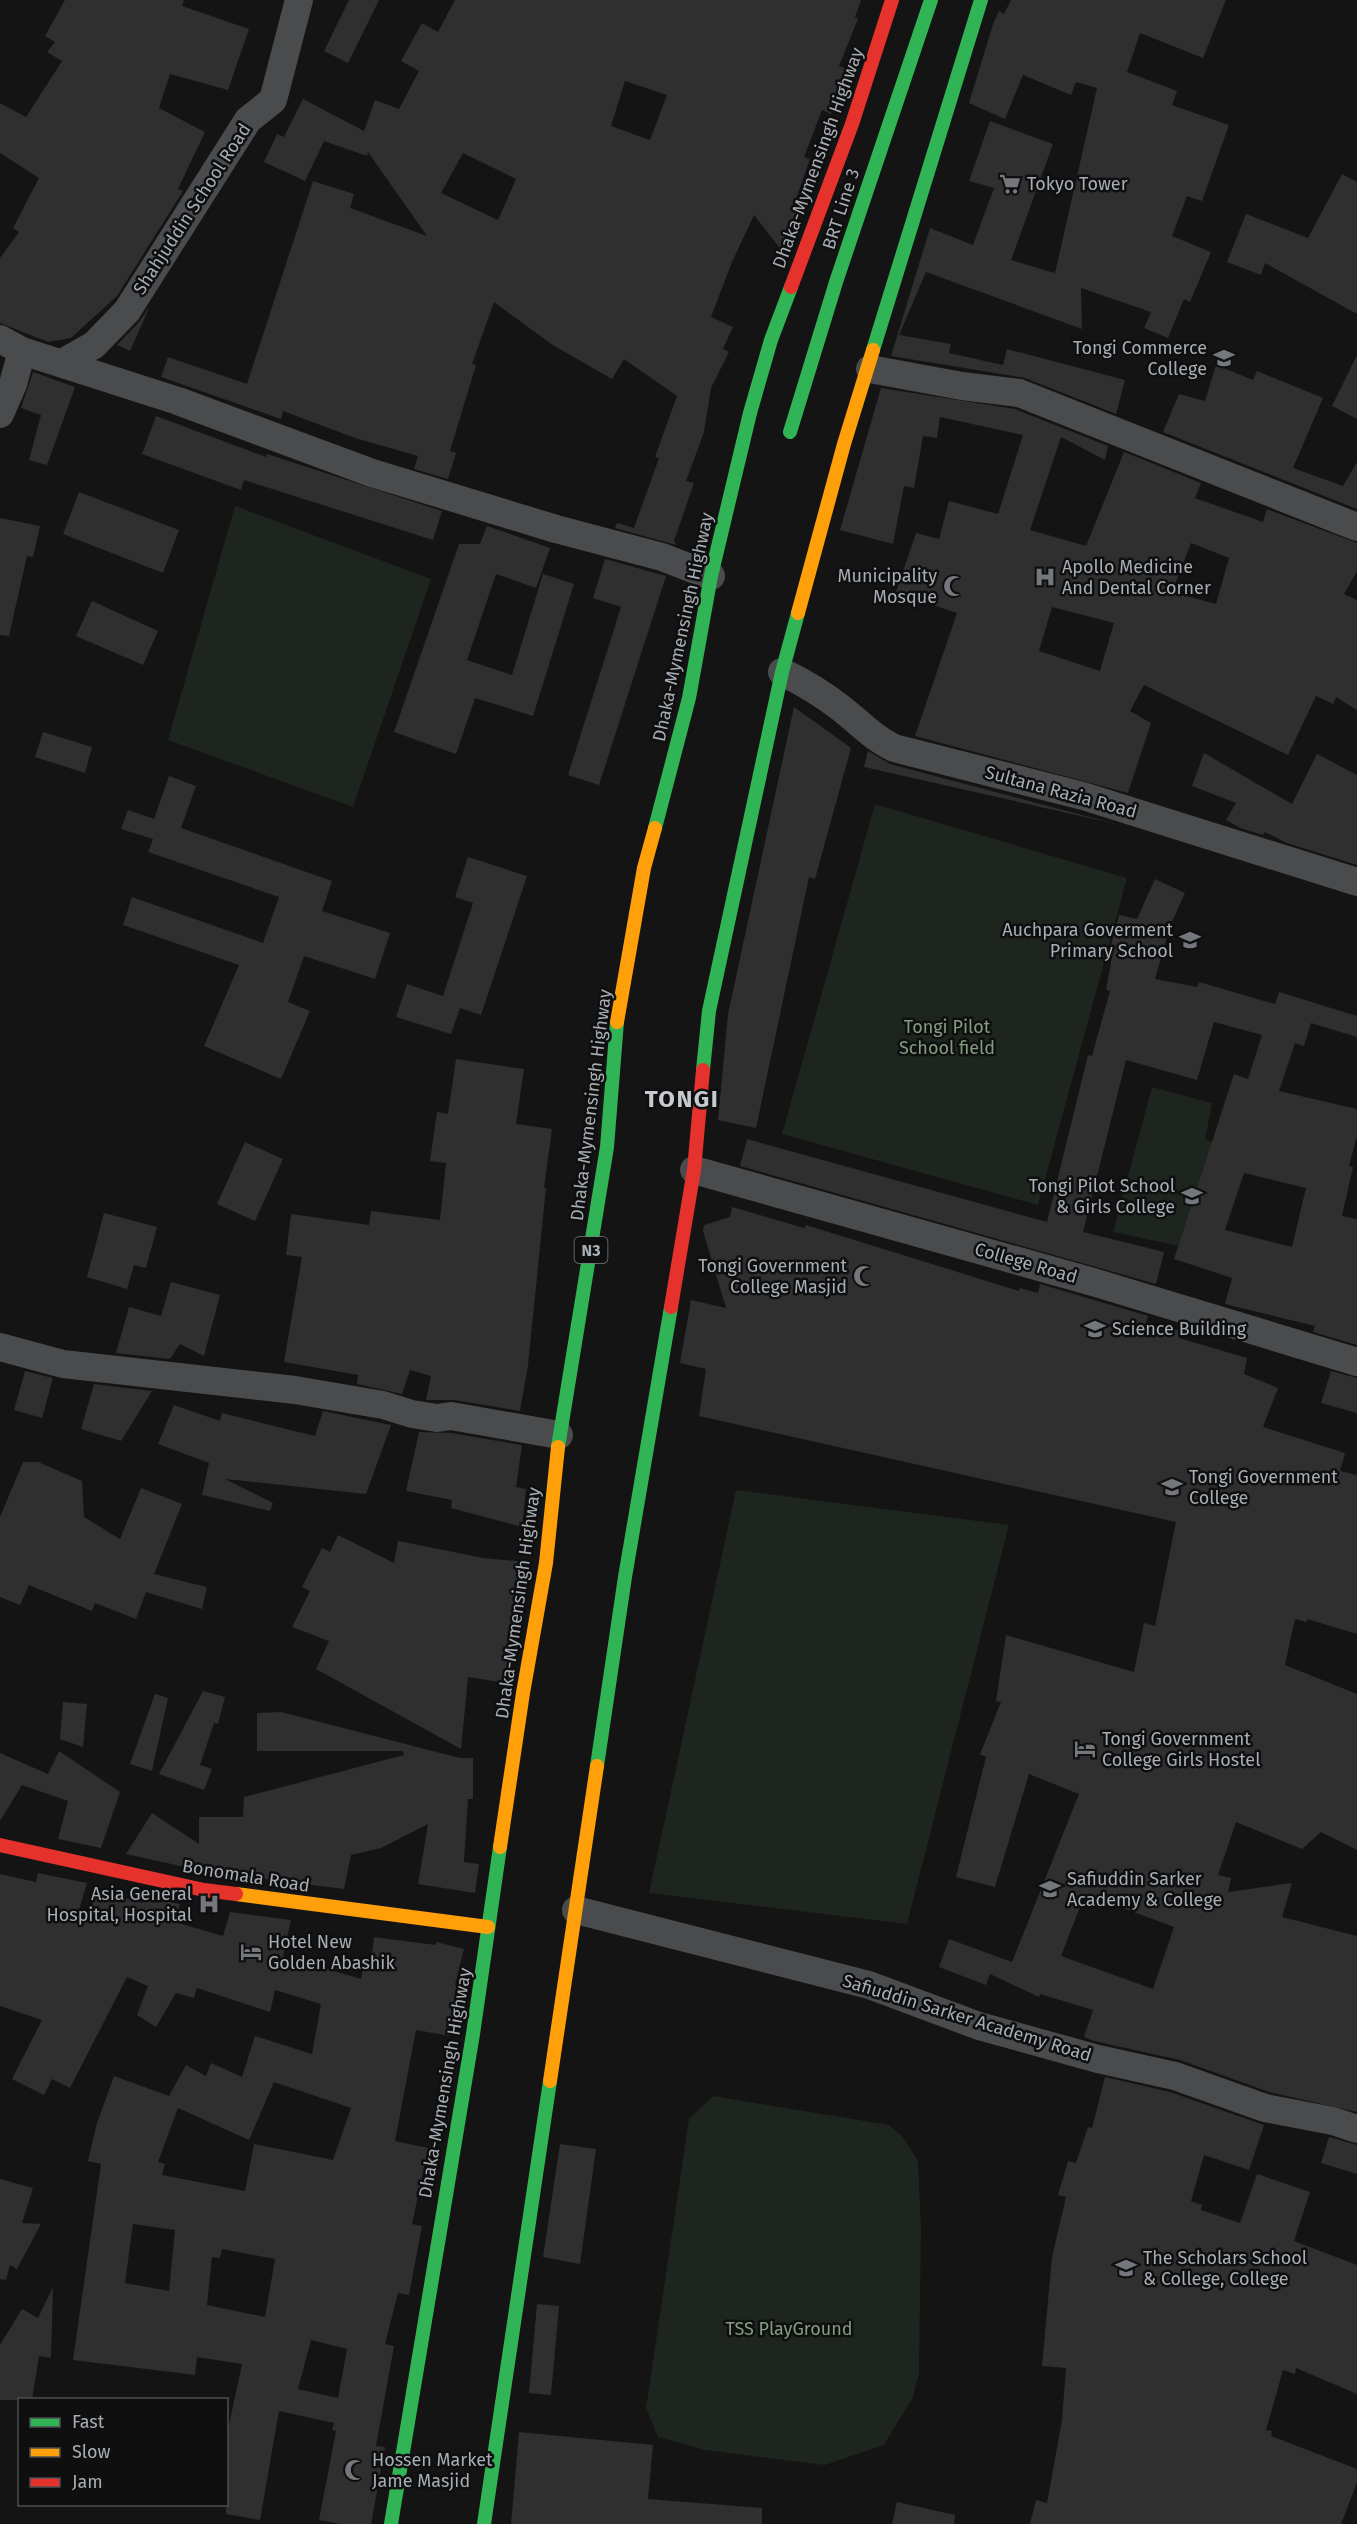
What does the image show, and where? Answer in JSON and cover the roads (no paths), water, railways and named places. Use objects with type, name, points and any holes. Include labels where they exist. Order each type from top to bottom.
[{"type":"main road","name":"Dhaka-Mymensingh Highway","points":[[391,2524],[488,1927],[523,1693],[546,1563],[559,1435],[607,1148],[617,1025],[644,868],[689,698],[711,576],[731,486],[771,340],[852,124],[892,0]]},
{"type":"main road","name":"BRT Line 3","points":[[790,432],[836,282],[932,0]]},
{"type":"main road","points":[[484,2524],[626,1577],[694,1170],[710,1011],[782,672],[844,444],[870,369],[981,0]]},
{"type":"main road","name":"Bonomala Road","points":[[0,1845],[204,1890],[488,1927]]},
{"type":"street","name":"Shahjuddin School Road","points":[[62,363],[94,345],[127,311],[249,120],[273,100],[299,0]]},
{"type":"street","points":[[0,414],[13,384],[11,345],[90,375],[178,401],[372,473],[556,529],[662,557],[711,576]]},
{"type":"street","points":[[870,369],[962,386],[1019,393],[1357,527]]},
{"type":"street","name":"Sultana Razia Road","points":[[782,672],[805,683],[842,710],[873,738],[894,748],[1083,796],[1357,882]]},
{"type":"street","name":"College Road","points":[[694,1170],[1093,1282],[1357,1362]]},
{"type":"street","points":[[0,1347],[63,1364],[295,1390],[383,1405],[412,1414],[437,1418],[451,1416],[559,1435]]},
{"type":"street","name":"Safiuddin Sarker Academy Road","points":[[576,1910],[869,1985],[979,2025],[1098,2059],[1175,2076],[1265,2108],[1333,2121],[1357,2129]]},
{"type":"place","name":"Tokyo Tower","points":[[1010,184]]},
{"type":"place","name":"Tongi Commerce College","points":[[1224,358]]},
{"type":"place","name":"Apollo Medicine And Dental Corner","points":[[1045,577]]},
{"type":"place","name":"Municipality Mosque","points":[[954,586]]},
{"type":"place","name":"Auchpara Goverment Primary School","points":[[1190,940]]},
{"type":"place","name":"Tongi Pilot School & Girls College","points":[[1192,1196]]},
{"type":"place","name":"Tongi Government College Masjid","points":[[864,1276]]},
{"type":"place","name":"Science Building","points":[[1095,1329]]},
{"type":"place","name":"Tongi Government College","points":[[1172,1487]]},
{"type":"place","name":"Tongi Government College Girls Hostel","points":[[1085,1749]]},
{"type":"place","name":"Safiuddin Sarker Academy & College","points":[[1050,1889]]},
{"type":"place","name":"Asia General Hospital, Hospital","points":[[209,1904]]},
{"type":"place","name":"Hotel New Golden Abashik","points":[[251,1952]]},
{"type":"place","name":"The Scholars School & College, College","points":[[1126,2268]]},
{"type":"place","name":"Hossen Market Jame Masjid","points":[[355,2470]]},
{"type":"district","name":"TONGI","points":[[682,1099]]},
{"type":"park label","name":"Tongi Pilot School field","points":[[947,1037]]},
{"type":"park label","name":"TSS PlayGround","points":[[789,2329]]}]
